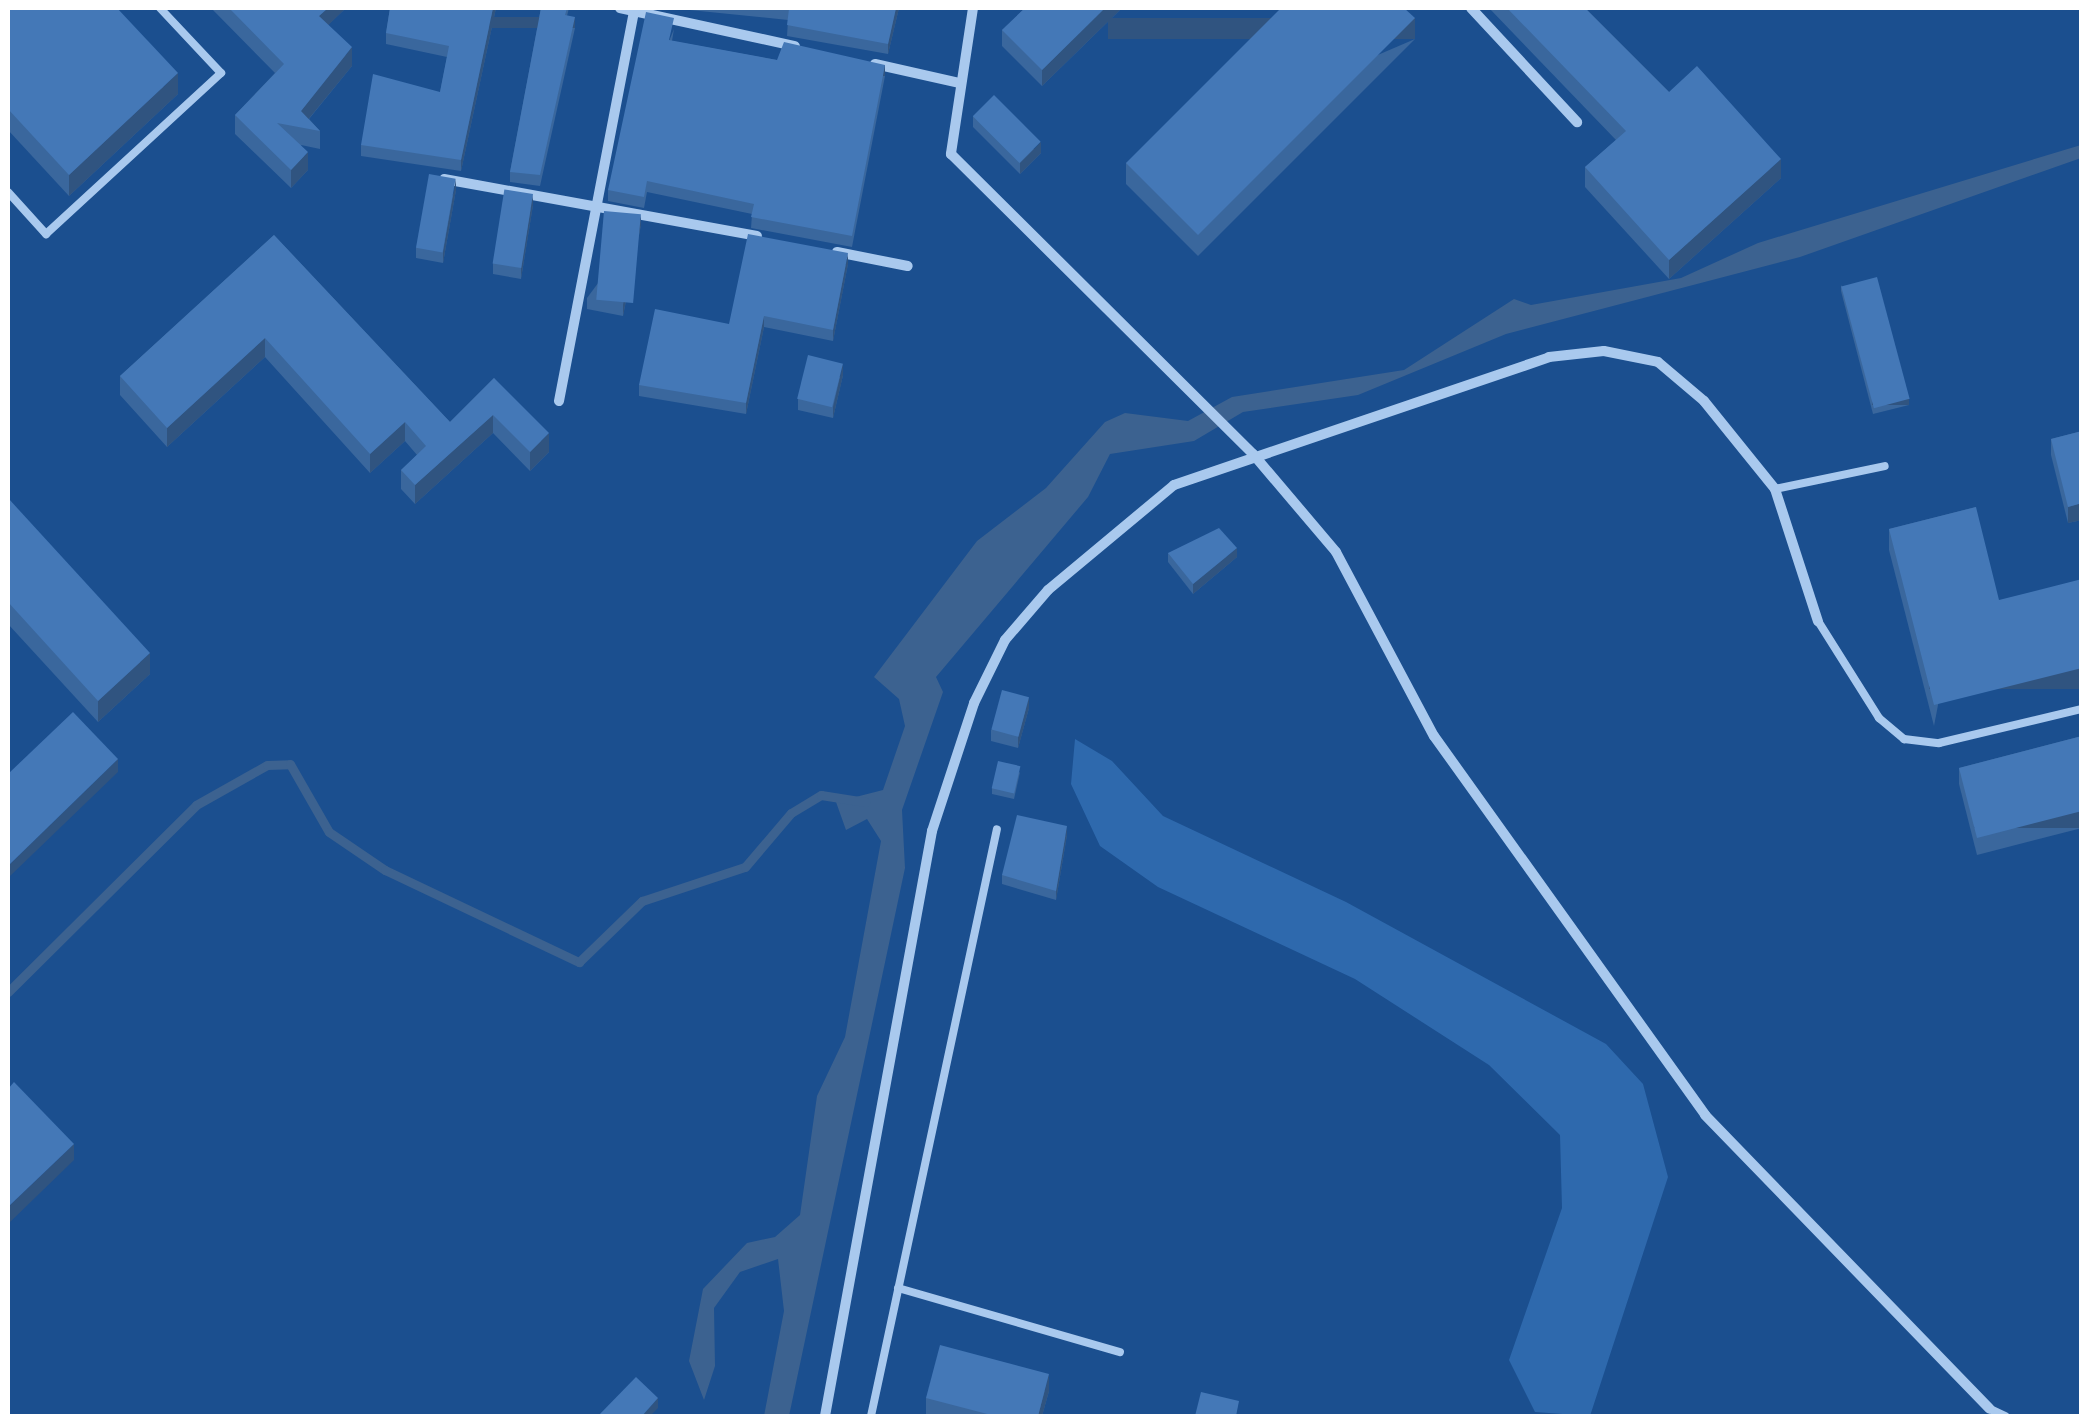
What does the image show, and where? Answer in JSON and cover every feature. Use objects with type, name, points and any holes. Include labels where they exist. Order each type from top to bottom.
[{"type":"street","points":[[620,8],[806,48]]},
{"type":"street","points":[[973,8],[950,154],[1253,454],[1336,552],[1434,736],[1706,1115],[1990,1409]]},
{"type":"street","points":[[1470,8],[1577,122]]},
{"type":"street","points":[[559,400],[634,9]]},
{"type":"street","points":[[864,62],[959,83]]},
{"type":"street","points":[[434,177],[599,204],[773,239]]},
{"type":"street","points":[[811,247],[908,266]]},
{"type":"street","points":[[825,1416],[932,831],[974,703],[1005,640],[1048,590],[1174,485],[1253,454],[1550,357],[1604,351],[1658,362],[1704,401],[1775,490],[1818,620]]},
{"type":"lane","points":[[8,192],[46,234],[222,74],[160,8]]},
{"type":"lane","points":[[1775,490],[1885,466]]},
{"type":"lane","points":[[1818,620],[1879,718],[1904,738],[1939,744],[2082,709]]},
{"type":"lane","points":[[872,1416],[997,829]]},
{"type":"lane","points":[[898,1288],[1120,1352]]},
{"type":"lane","points":[[1990,1409],[2005,1416]]},
{"type":"shaded area","points":[[2081,145],[2081,158],[1800,257],[1506,334],[1358,395],[1243,412],[1194,441],[1110,454],[1088,497],[936,677],[943,692],[902,810],[905,868],[789,1416],[764,1416],[784,1311],[778,1259],[740,1272],[714,1308],[715,1366],[704,1400],[689,1361],[703,1289],[747,1243],[775,1237],[800,1215],[817,1096],[845,1037],[881,841],[867,819],[846,830],[836,802],[883,790],[905,726],[899,699],[874,677],[977,541],[1046,488],[1105,422],[1125,413],[1188,421],[1232,397],[1404,370],[1514,299],[1531,305],[1681,278],[1758,243]]},
{"type":"shaded area","points":[[1075,739],[1112,761],[1163,816],[1346,902],[1606,1044],[1643,1084],[1668,1177],[1590,1416],[1535,1412],[1509,1360],[1562,1208],[1560,1135],[1489,1065],[1355,979],[1158,887],[1100,846],[1071,784]]},
{"type":"building","points":[[8,8],[117,8],[178,73],[69,175],[8,109]]},
{"type":"building","points":[[229,8],[328,8],[319,16],[352,47],[301,111],[320,131],[277,123],[308,152],[291,170],[235,115],[284,64]]},
{"type":"building","points":[[390,8],[493,8],[461,160],[361,145],[373,74],[440,92],[449,46],[386,33]]},
{"type":"building","points":[[541,8],[567,8],[565,15],[575,17],[540,175],[510,172]]},
{"type":"building","points":[[772,8],[896,8],[888,44],[787,25],[789,9]]},
{"type":"building","points":[[1025,8],[1105,8],[1042,70],[1002,30]]},
{"type":"building","points":[[1281,8],[1404,8],[1415,18],[1198,235],[1126,163]]},
{"type":"building","points":[[1507,8],[1585,8],[1669,92],[1697,66],[1781,159],[1669,260],[1585,167],[1626,131]]},
{"type":"building","points":[[646,12],[674,18],[669,40],[777,60],[784,42],[885,65],[852,236],[751,217],[754,204],[647,181],[644,197],[608,190]]},
{"type":"building","points":[[994,95],[1041,142],[1019,163],[973,116]]},
{"type":"building","points":[[429,174],[456,179],[443,253],[416,248]]},
{"type":"building","points":[[504,189],[533,194],[521,268],[493,264]]},
{"type":"building","points":[[604,211],[641,214],[633,303],[596,300]]},
{"type":"building","points":[[748,234],[848,253],[833,330],[764,316],[746,403],[639,385],[655,309],[729,324]]},
{"type":"building","points":[[274,235],[450,422],[494,378],[549,433],[530,452],[493,415],[415,485],[401,470],[426,446],[405,422],[370,454],[265,338],[167,428],[120,376]]},
{"type":"building","points":[[1877,277],[1910,399],[1874,408],[1841,287]]},
{"type":"building","points":[[808,355],[843,364],[832,407],[797,399]]},
{"type":"building","points":[[2082,431],[2082,503],[2068,507],[2051,439]]},
{"type":"building","points":[[8,498],[150,653],[98,701],[8,602]]},
{"type":"building","points":[[1976,507],[1999,600],[2082,579],[2082,668],[1934,705],[1889,529]]},
{"type":"building","points":[[1219,528],[1237,548],[1193,584],[1168,553]]},
{"type":"building","points":[[1002,690],[1029,697],[1018,737],[991,730]]},
{"type":"building","points":[[73,712],[118,759],[8,866],[8,774]]},
{"type":"building","points":[[2082,736],[2082,811],[1977,838],[1959,768]]},
{"type":"building","points":[[998,761],[1020,766],[1014,793],[992,788]]},
{"type":"building","points":[[1017,815],[1067,826],[1056,891],[1002,875]]},
{"type":"building","points":[[14,1082],[74,1144],[8,1207],[8,1089]]},
{"type":"building","points":[[940,1345],[1049,1374],[1038,1416],[995,1416],[926,1398]]},
{"type":"building","points":[[636,1377],[658,1398],[642,1416],[598,1416]]},
{"type":"building","points":[[1201,1392],[1239,1401],[1236,1416],[1195,1416]]},
{"type":"waterway","points":[[8,992],[196,805],[267,765],[290,764],[329,832],[385,870],[579,962],[642,901],[745,867],[791,813],[821,795],[865,802]]}]
